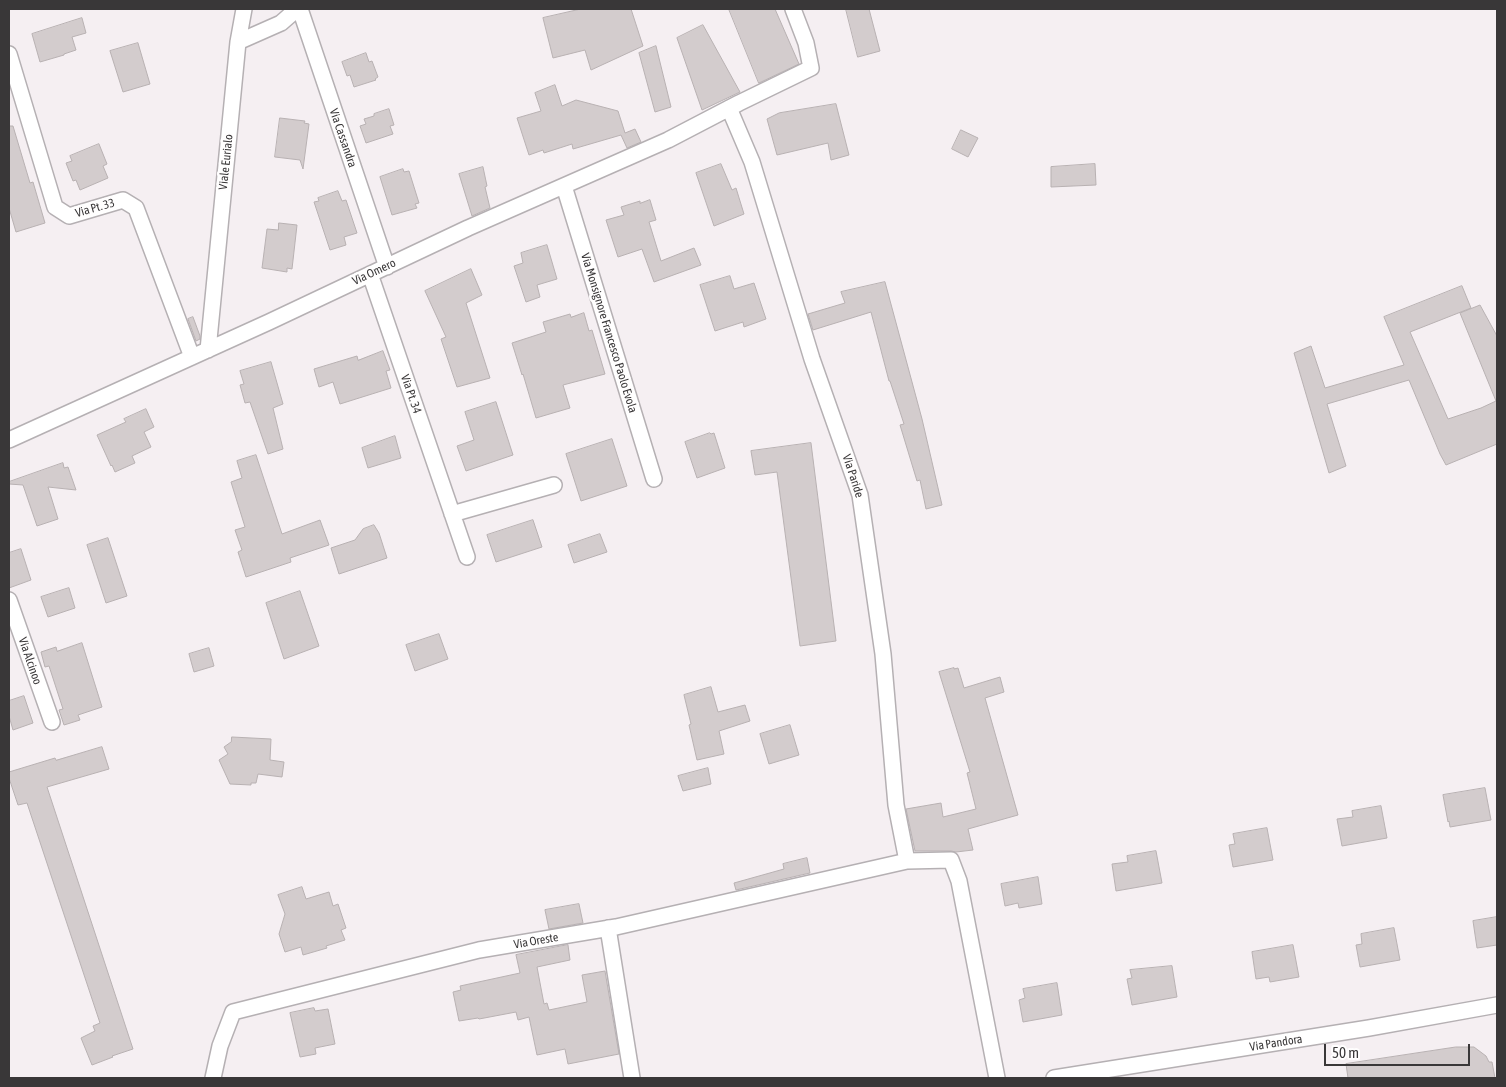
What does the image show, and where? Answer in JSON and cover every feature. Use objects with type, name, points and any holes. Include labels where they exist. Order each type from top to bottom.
[{"type":"street","points":[[238,42],[244,9]]},
{"type":"street","points":[[238,42],[281,23],[298,9]]},
{"type":"street","name":"Via Cassandra","points":[[298,9],[386,266]]},
{"type":"street","name":"Via Omero","points":[[9,440],[208,350],[468,228],[668,140],[734,105],[811,68],[806,44],[793,9]]},
{"type":"street","name":"Viale Eurialo","points":[[208,350],[238,42]]},
{"type":"street","name":"Via Pt. 33","points":[[9,54],[55,207],[69,216],[123,200],[136,208],[192,357]]},
{"type":"street","name":"Via Paride","points":[[734,105],[812,359],[860,495],[883,654],[896,805],[907,861]]},
{"type":"street","name":"Via Monsignore Francesco Paolo Evola","points":[[564,186],[654,479]]},
{"type":"street","name":"Via Pt. 34","points":[[370,274],[466,557]]},
{"type":"street","points":[[452,514],[554,485]]},
{"type":"street","name":"Via Alcinoo","points":[[9,600],[52,722]]},
{"type":"street","name":"Via Oreste","points":[[213,1078],[220,1046],[233,1012],[479,950],[608,928],[907,861],[951,860],[959,881],[998,1078]]},
{"type":"street","points":[[608,928],[632,1078]]},
{"type":"street","name":"Via Pandora","points":[[1054,1078],[1370,1028],[1497,1005]]},
{"type":"building","points":[[581,9],[631,9],[643,46],[591,70],[585,50],[553,58],[543,18]]},
{"type":"building","points":[[729,9],[775,9],[799,64],[759,83]]},
{"type":"building","points":[[846,9],[869,9],[880,51],[858,57]]},
{"type":"building","points":[[82,18],[86,33],[72,37],[76,50],[40,62],[32,34]]},
{"type":"building","points":[[703,25],[740,92],[702,110],[677,38]]},
{"type":"building","points":[[138,43],[150,84],[123,92],[110,51]]},
{"type":"building","points":[[656,46],[671,107],[655,112],[639,53]]},
{"type":"building","points":[[366,53],[369,62],[372,61],[378,77],[376,80],[354,87],[350,75],[347,76],[342,62]]},
{"type":"building","points":[[555,85],[562,106],[576,100],[618,111],[625,133],[635,129],[641,142],[627,148],[621,135],[573,149],[572,144],[544,153],[543,150],[529,155],[517,118],[541,111],[535,93]]},
{"type":"building","points":[[836,104],[849,155],[831,160],[828,143],[777,155],[767,119],[779,113]]},
{"type":"building","points":[[389,109],[394,125],[390,126],[393,134],[366,143],[360,126],[366,124],[364,119]]},
{"type":"building","points":[[280,118],[305,121],[304,123],[309,124],[303,169],[300,160],[275,157]]},
{"type":"building","points":[[9,126],[13,126],[30,183],[33,182],[45,223],[16,232],[9,208]]},
{"type":"building","points":[[961,130],[978,138],[968,157],[952,149]]},
{"type":"building","points":[[99,144],[107,164],[103,166],[108,178],[80,190],[76,180],[73,181],[66,163],[72,161],[70,156]]},
{"type":"building","points":[[721,164],[732,190],[736,188],[744,214],[714,226],[696,173]]},
{"type":"building","points":[[1095,164],[1096,185],[1051,187],[1051,167]]},
{"type":"building","points":[[483,167],[490,208],[472,216],[459,174]]},
{"type":"building","points":[[403,169],[404,172],[409,171],[419,203],[415,204],[417,208],[392,215],[380,177]]},
{"type":"building","points":[[338,191],[342,201],[346,200],[357,233],[344,237],[346,245],[330,250],[314,202],[319,201],[318,198]]},
{"type":"building","points":[[650,200],[656,220],[649,222],[661,261],[694,248],[701,265],[654,282],[642,249],[618,257],[606,220],[624,215],[621,207]]},
{"type":"building","points":[[279,223],[297,225],[292,269],[287,268],[287,272],[262,268],[267,229],[278,230]]},
{"type":"building","points":[[547,245],[557,279],[537,285],[540,297],[526,302],[514,266],[523,263],[521,253]]},
{"type":"building","points":[[471,269],[482,295],[466,303],[490,378],[457,387],[441,339],[446,337],[425,291]]},
{"type":"building","points":[[730,276],[734,289],[754,283],[766,319],[744,327],[743,322],[715,331],[700,285]]},
{"type":"building","points":[[885,282],[922,419],[942,505],[926,509],[920,480],[917,481],[900,425],[904,424],[889,381],[871,312],[813,330],[808,314],[845,303],[841,292]]},
{"type":"building","points":[[1462,286],[1471,308],[1410,332],[1448,419],[1481,408],[1496,401],[1460,313],[1480,305],[1497,336],[1497,444],[1446,465],[1409,380],[1327,404],[1346,466],[1329,473],[1294,353],[1311,346],[1325,388],[1404,365],[1384,317]]},
{"type":"building","points":[[584,313],[589,331],[592,330],[605,374],[563,385],[570,408],[536,418],[512,343],[546,332],[543,322],[570,314],[571,317]]},
{"type":"building","points":[[193,317],[200,336],[200,339],[196,341],[188,319]]},
{"type":"building","points":[[383,351],[390,370],[386,371],[391,388],[340,404],[333,382],[319,387],[314,369],[357,356],[358,360]]},
{"type":"building","points":[[271,362],[283,404],[273,408],[283,449],[268,454],[250,402],[245,403],[240,385],[244,384],[240,371]]},
{"type":"building","points":[[496,402],[513,455],[466,471],[457,446],[474,440],[465,412]]},
{"type":"building","points":[[146,409],[154,427],[144,432],[151,447],[132,456],[135,463],[115,472],[97,435],[126,422],[124,419]]},
{"type":"building","points":[[714,433],[725,468],[697,478],[685,442]]},
{"type":"building","points":[[395,436],[401,458],[368,468],[362,448]]},
{"type":"building","points":[[612,439],[627,486],[581,501],[566,454]]},
{"type":"building","points":[[811,443],[836,641],[800,646],[777,472],[755,475],[751,451]]},
{"type":"building","points":[[256,455],[282,534],[320,520],[329,545],[290,558],[291,562],[246,577],[238,552],[242,550],[235,530],[245,527],[231,482],[242,478],[237,461]]},
{"type":"building","points":[[63,463],[64,468],[68,467],[76,490],[48,487],[58,519],[37,526],[23,485],[9,484],[9,482]]},
{"type":"building","points":[[533,520],[542,547],[496,562],[487,535]]},
{"type":"building","points":[[374,525],[379,533],[387,558],[339,574],[331,548],[355,540],[363,529]]},
{"type":"building","points":[[600,534],[607,552],[574,563],[568,545]]},
{"type":"building","points":[[108,538],[127,596],[106,603],[87,545]]},
{"type":"building","points":[[21,549],[31,580],[9,588],[9,553]]},
{"type":"building","points":[[69,588],[75,608],[48,617],[41,597]]},
{"type":"building","points":[[300,591],[319,646],[284,659],[266,603]]},
{"type":"building","points":[[439,634],[448,659],[415,671],[406,645]]},
{"type":"building","points":[[82,643],[102,707],[78,715],[80,720],[64,725],[59,710],[63,709],[49,666],[45,667],[41,652],[56,647],[57,651]]},
{"type":"building","points":[[209,648],[214,666],[194,672],[189,654]]},
{"type":"building","points":[[958,668],[964,688],[1000,677],[1004,692],[985,698],[1018,815],[968,829],[973,850],[956,852],[915,851],[906,809],[941,803],[943,817],[976,809],[967,773],[970,772],[939,672]]},
{"type":"building","points":[[711,687],[718,712],[745,705],[750,721],[719,731],[724,754],[697,760],[684,695]]},
{"type":"building","points":[[24,696],[33,723],[13,730],[9,716],[9,701]]},
{"type":"building","points":[[790,725],[799,755],[769,764],[760,734]]},
{"type":"building","points":[[232,737],[271,739],[270,760],[284,762],[282,777],[258,774],[256,783],[251,783],[251,785],[230,784],[219,760],[228,754],[224,747],[231,742]]},
{"type":"building","points":[[102,747],[109,769],[47,787],[133,1049],[92,1065],[81,1038],[95,1031],[93,1026],[100,1023],[27,803],[18,805],[9,778],[9,772],[55,758],[56,760]]},
{"type":"building","points":[[708,768],[711,784],[683,791],[678,776]]},
{"type":"building","points":[[1485,788],[1491,820],[1450,827],[1443,795]]},
{"type":"building","points":[[1381,806],[1387,838],[1342,846],[1337,819],[1353,817],[1352,811]]},
{"type":"building","points":[[1267,828],[1273,860],[1233,867],[1229,845],[1235,844],[1233,834]]},
{"type":"building","points":[[1156,851],[1162,883],[1116,891],[1112,864],[1128,862],[1127,856]]},
{"type":"building","points":[[807,858],[810,873],[736,890],[734,883],[784,869],[783,864]]},
{"type":"building","points":[[1038,877],[1042,904],[1019,908],[1018,903],[1005,906],[1001,884]]},
{"type":"building","points":[[302,887],[306,899],[329,892],[333,906],[338,904],[346,928],[341,930],[345,940],[303,955],[301,947],[285,952],[279,934],[285,914],[278,895]]},
{"type":"building","points":[[579,904],[583,923],[549,929],[545,910]]},
{"type":"building","points":[[1497,917],[1497,945],[1477,948],[1473,921]]},
{"type":"building","points":[[1394,928],[1400,960],[1360,967],[1356,945],[1362,944],[1361,934]]},
{"type":"building","points":[[568,945],[570,960],[537,967],[544,1004],[547,1003],[549,1010],[587,1002],[582,975],[605,971],[619,1054],[568,1064],[565,1049],[537,1055],[529,1017],[518,1020],[516,1012],[459,1021],[453,992],[461,990],[460,986],[520,973],[516,955]]},
{"type":"building","points":[[1293,945],[1299,977],[1270,982],[1269,977],[1256,979],[1252,952]]},
{"type":"building","points":[[1172,966],[1177,997],[1132,1005],[1127,979],[1132,978],[1130,970]]},
{"type":"building","points":[[1057,983],[1062,1015],[1023,1022],[1019,1000],[1025,998],[1023,989]]},
{"type":"building","points":[[314,1008],[315,1011],[328,1009],[335,1044],[315,1048],[316,1054],[300,1057],[290,1013]]},
{"type":"building","points":[[1456,1047],[1474,1047],[1486,1056],[1489,1062],[1492,1062],[1495,1078],[1348,1078],[1346,1064]]}]
